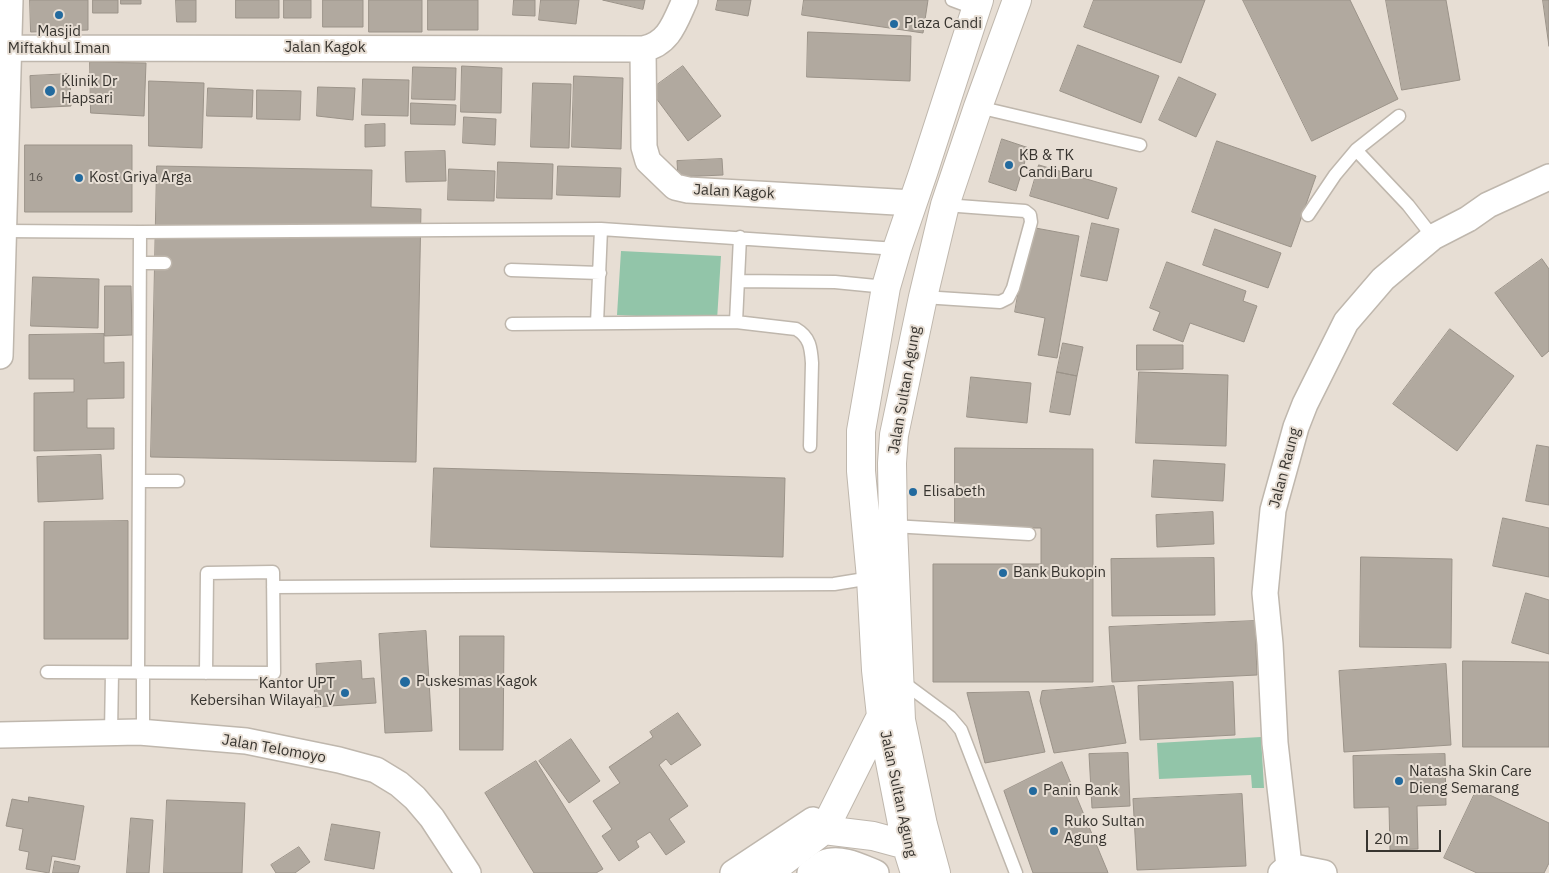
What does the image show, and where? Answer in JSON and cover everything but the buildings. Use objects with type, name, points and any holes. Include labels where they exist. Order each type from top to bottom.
[{"type":"highway","name":"Jalan Sultan Agung","points":[[934,862],[901,720],[892,463],[894,435],[922,296],[945,205],[978,106],[1017,0]]},
{"type":"highway","name":"Jalan Sultan Agung","points":[[915,873],[906,844],[881,716],[861,471],[862,431],[886,286],[913,203],[969,3]]},
{"type":"highway","name":"Jalan Sultan Agung","points":[[824,830],[881,716]]},
{"type":"highway","points":[[768,873],[824,830],[874,836],[906,844],[934,862]]},
{"type":"street","points":[[0,356],[10,0]]},
{"type":"street","name":"Jalan Kagok","points":[[8,48],[643,49],[653,47],[663,40],[670,31],[685,0]]},
{"type":"street","name":"Jalan Kagok","points":[[643,49],[644,147],[648,161],[675,187],[688,190],[913,203]]},
{"type":"street","name":"Jalan Raung","points":[[1285,869],[1265,593],[1273,510],[1296,427],[1305,404],[1346,322],[1383,279],[1433,237],[1468,219],[1488,206],[1549,177]]},
{"type":"street","name":"Jalan Telomoyo","points":[[0,735],[143,733],[246,741],[339,760],[376,770],[399,784],[415,798],[432,818],[468,873]]},
{"type":"street","points":[[733,873],[813,820],[824,830]]},
{"type":"street","points":[[810,873],[825,863],[839,861],[876,873]]},
{"type":"street","points":[[1285,869],[1324,873]]},
{"type":"lane","points":[[978,106],[1140,145]]},
{"type":"lane","points":[[1308,215],[1335,175],[1356,150],[1400,116]]},
{"type":"lane","points":[[1356,150],[1408,205],[1433,237]]},
{"type":"lane","points":[[922,296],[1000,302],[1008,298],[1013,288],[1031,222],[1030,215],[1025,211],[945,205]]},
{"type":"lane","points":[[3,232],[601,228],[897,249]]},
{"type":"lane","points":[[597,323],[601,228]]},
{"type":"lane","points":[[140,232],[139,481],[143,733]]},
{"type":"lane","points":[[736,322],[740,237]]},
{"type":"lane","points":[[140,262],[165,263]]},
{"type":"lane","points":[[510,270],[600,273]]},
{"type":"lane","points":[[739,281],[835,282],[886,286]]},
{"type":"lane","points":[[512,324],[736,322],[796,329],[805,334],[812,350],[810,446]]},
{"type":"lane","points":[[139,481],[178,481]]},
{"type":"lane","points":[[894,526],[1029,534]]},
{"type":"lane","points":[[47,672],[141,673],[206,673],[274,673],[273,572],[207,573],[206,673]]},
{"type":"lane","points":[[273,587],[834,584],[871,578]]},
{"type":"lane","points":[[111,733],[112,672]]},
{"type":"lane","points":[[899,680],[950,718],[961,730],[1016,873]]},
{"type":"green space","points":[[621,251],[721,256],[717,320],[617,315]]},
{"type":"green space","points":[[1261,737],[1264,788],[1252,788],[1251,775],[1159,779],[1157,743]]},
{"type":"place","name":"Masjid Miftakhul Iman","points":[[59,15]]},
{"type":"place","name":"Plaza Candi","points":[[894,24]]},
{"type":"place","name":"Klinik Dr Hapsari","points":[[50,91]]},
{"type":"place","name":"KB & TK Candi Baru","points":[[1009,165]]},
{"type":"place","name":"Kost Griya Arga","points":[[79,178]]},
{"type":"place","name":"Elisabeth","points":[[913,492]]},
{"type":"place","name":"Bank Bukopin","points":[[1003,573]]},
{"type":"place","name":"Puskesmas Kagok","points":[[405,682]]},
{"type":"place","name":"Kantor UPT Kebersihan Wilayah V","points":[[345,693]]},
{"type":"place","name":"Natasha Skin Care Dieng Semarang","points":[[1399,781]]},
{"type":"place","name":"Panin Bank","points":[[1033,791]]},
{"type":"place","name":"Ruko Sultan Agung","points":[[1054,831]]}]
